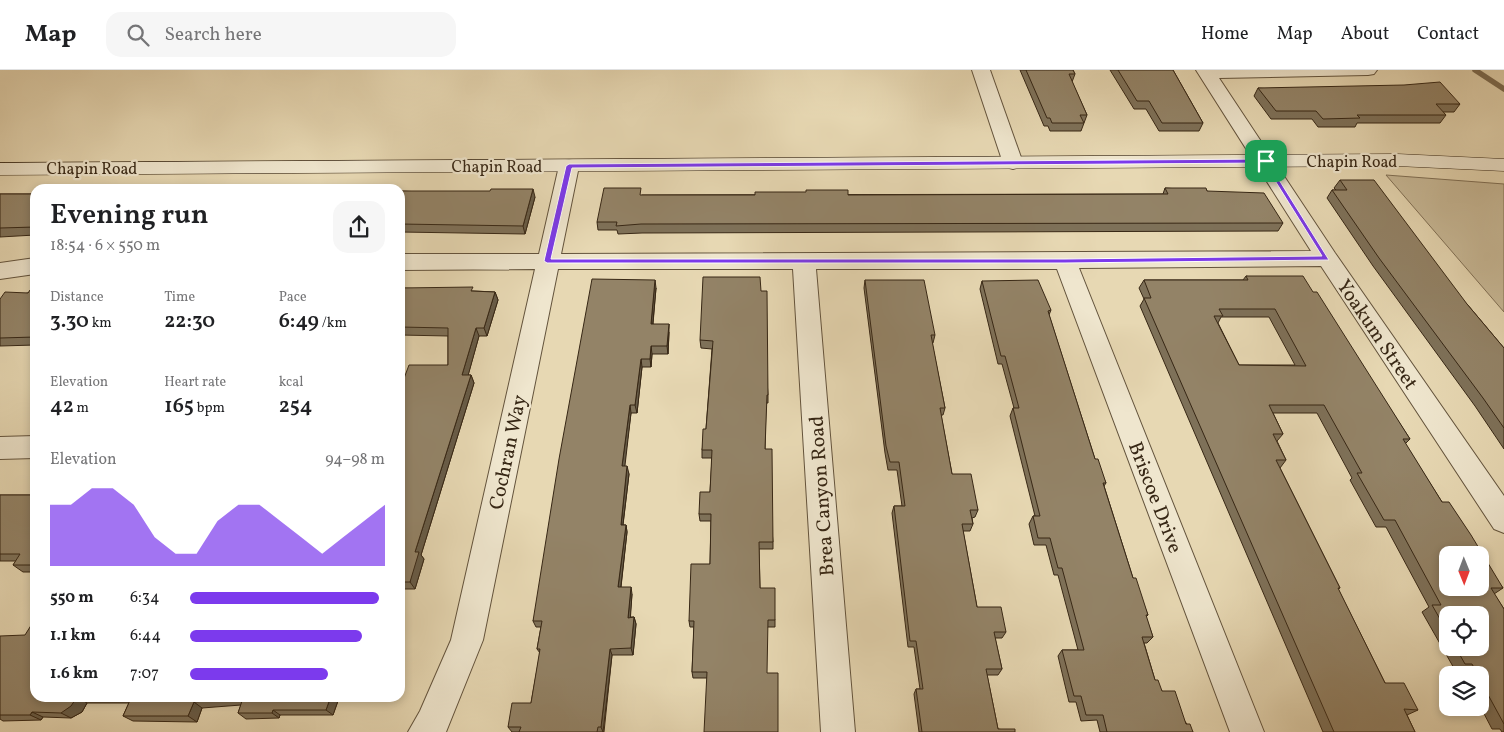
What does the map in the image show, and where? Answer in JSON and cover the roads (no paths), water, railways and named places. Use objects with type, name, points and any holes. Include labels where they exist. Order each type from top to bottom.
[{"type":"street","points":[[981,70],[1013,163]]},
{"type":"street","points":[[1206,72],[1368,70]]},
{"type":"street","name":"Yoakum Street","points":[[1206,72],[1266,161],[1326,258],[1504,520]]},
{"type":"street","name":"Chapin Road","points":[[0,169],[1397,160],[1504,165]]},
{"type":"street","name":"Cochran Way","points":[[425,732],[432,723],[467,640],[547,261],[569,166]]},
{"type":"street","points":[[405,262],[1065,261],[1326,258]]},
{"type":"street","name":"Brea Canyon Road","points":[[804,261],[838,732]]},
{"type":"street","name":"Briscoe Drive","points":[[1065,261],[1247,732]]},
{"type":"street","points":[[0,271],[30,267]]},
{"type":"street","points":[[0,448],[30,448]]},
{"type":"waterway","points":[[1475,70],[1504,89]]}]
